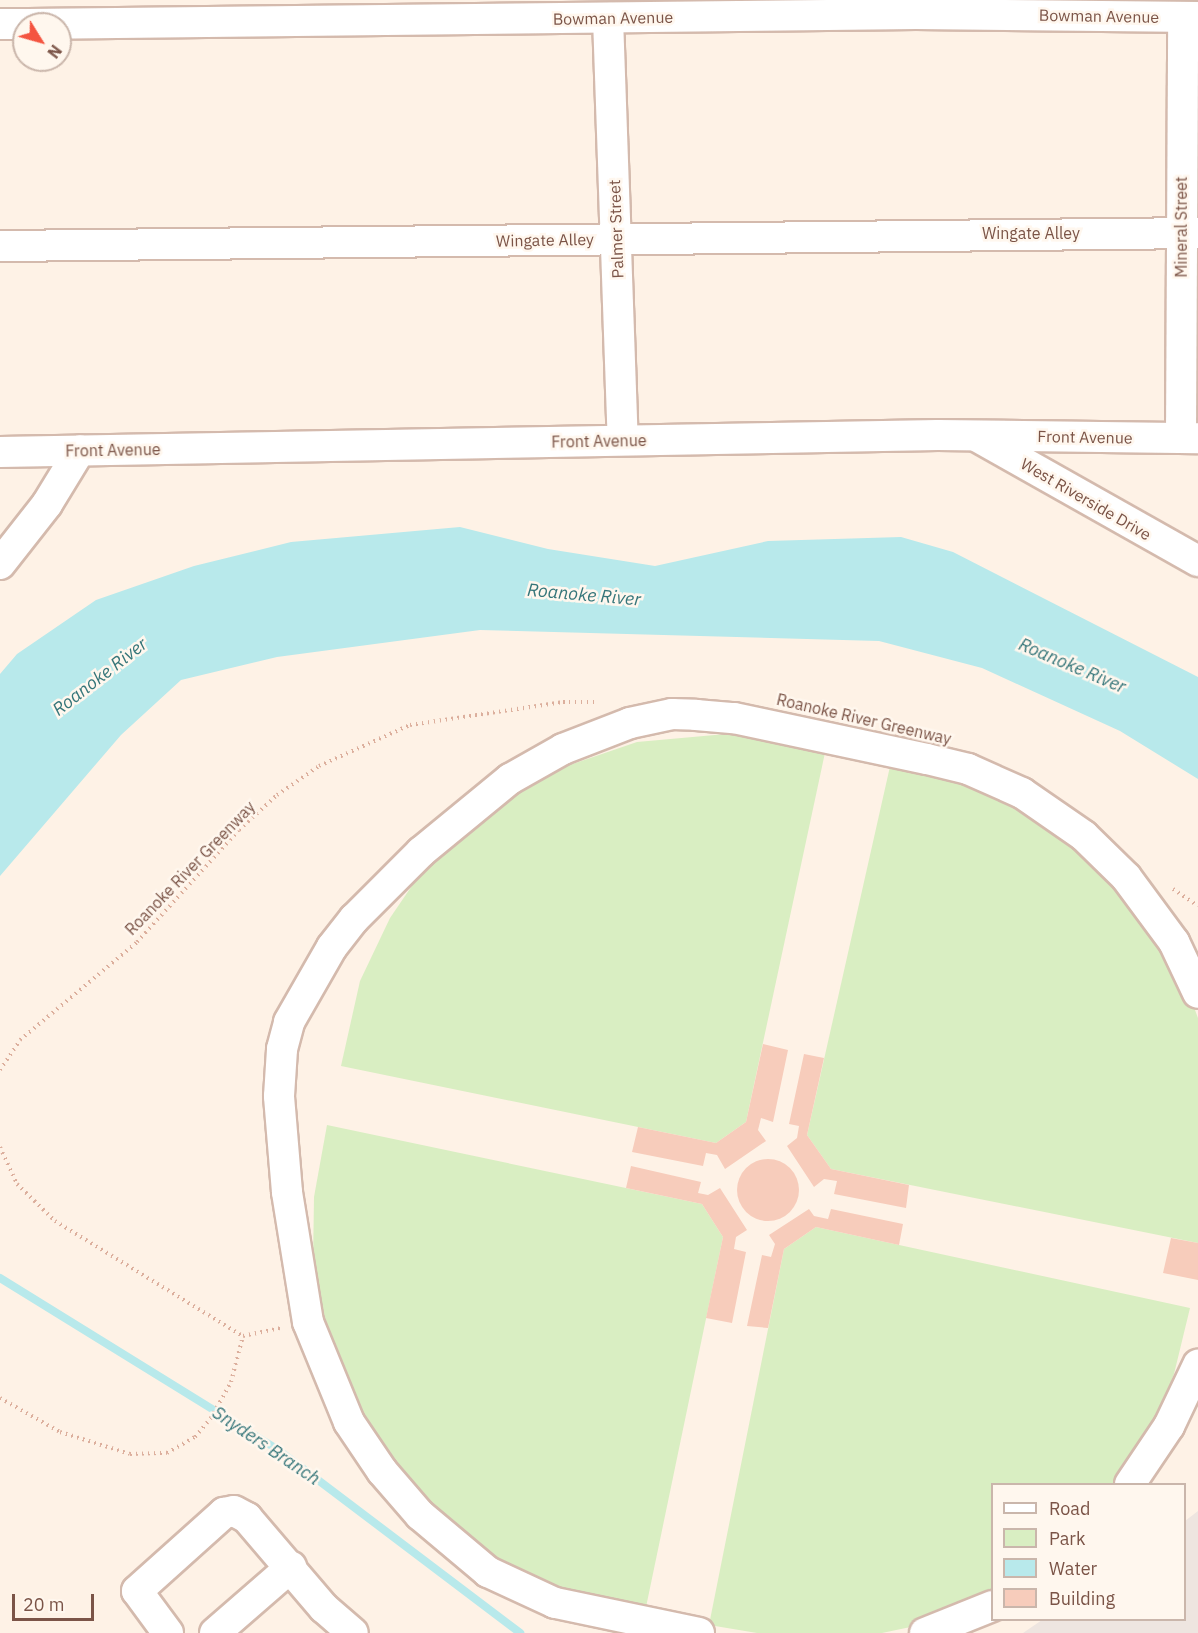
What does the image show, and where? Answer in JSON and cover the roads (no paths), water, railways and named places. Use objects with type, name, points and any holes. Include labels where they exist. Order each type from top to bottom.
[{"type":"street","name":"Bowman Avenue","points":[[72,24],[608,18],[1190,17]]},
{"type":"street","name":"Mineral Street","points":[[1190,17],[1190,438]]},
{"type":"street","name":"Palmer Street","points":[[608,18],[623,440]]},
{"type":"street","name":"Wingate Alley","points":[[0,246],[1190,233]]},
{"type":"street","name":"Front Avenue","points":[[0,452],[975,435],[1190,438]]},
{"type":"street","name":"West Riverside Drive","points":[[975,435],[1198,561]]},
{"type":"street","points":[[0,564],[47,504],[80,450]]},
{"type":"street","points":[[699,1633],[555,1603],[513,1586],[464,1555],[420,1515],[365,1449],[335,1395],[308,1322],[287,1192],[279,1096],[282,1048],[300,998],[354,919],[461,817],[538,762],[630,723],[672,714],[734,718],[927,759],[1005,784],[1045,806],[1107,856],[1174,942],[1198,993]]},
{"type":"street","points":[[1131,1483],[1169,1426],[1198,1365]]},
{"type":"street","points":[[168,1633],[137,1591],[224,1513],[234,1511],[247,1518],[324,1608],[353,1633]]},
{"type":"street","points":[[215,1633],[291,1567]]},
{"type":"street","points":[[925,1633],[991,1607]]},
{"type":"water","name":"Roanoke River","points":[[460,527],[548,549],[655,566],[768,541],[901,537],[953,552],[1198,677],[1198,779],[1120,731],[982,668],[879,641],[480,630],[277,657],[181,680],[121,735],[0,876],[0,674],[17,654],[96,600],[194,566],[291,542]]},
{"type":"waterway","name":"Snyders Branch","points":[[0,1278],[277,1449],[520,1633]]}]
